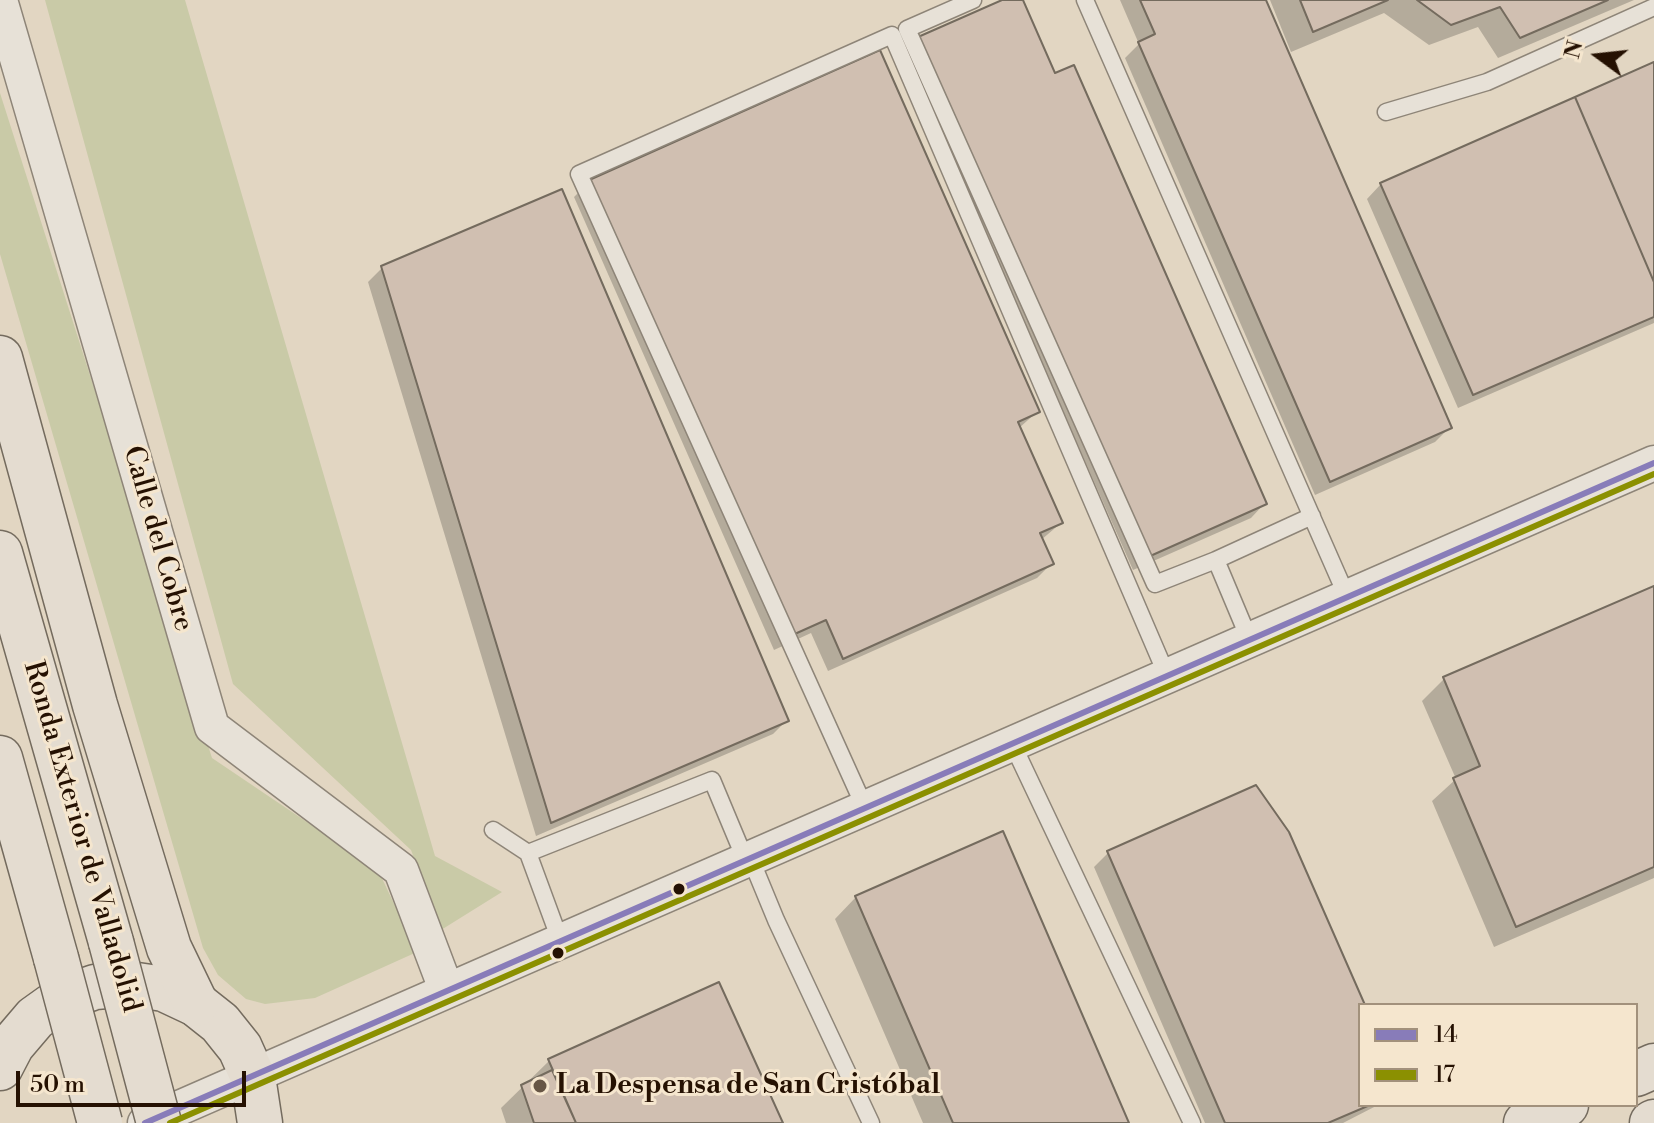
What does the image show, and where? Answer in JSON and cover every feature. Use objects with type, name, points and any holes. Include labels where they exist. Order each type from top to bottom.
[{"type":"highway","points":[[0,358],[100,721],[169,948],[196,1004]]},
{"type":"highway","name":"Ronda Exterior de Valladolid","points":[[0,553],[159,1123]]},
{"type":"highway","name":"Ronda Exterior de Valladolid","points":[[0,758],[100,1123]]},
{"type":"highway","points":[[0,1068],[12,1045],[35,1018],[63,998],[95,987],[130,984],[164,989],[196,1004],[220,1023],[240,1048],[253,1077],[260,1123]]},
{"type":"highway","points":[[1526,1123],[1562,1107]]},
{"type":"street","name":"Calle del Cobre","points":[[0,0],[212,727],[401,870],[446,989]]},
{"type":"street","points":[[145,1123],[1654,463]]},
{"type":"lane","points":[[973,0],[907,29],[1155,584],[1312,516]]},
{"type":"lane","points":[[1085,0],[1348,599]]},
{"type":"lane","points":[[1386,112],[1487,82],[1654,7]]},
{"type":"lane","points":[[865,808],[579,174],[892,35],[1168,678]]},
{"type":"lane","points":[[1216,560],[1250,641]]},
{"type":"lane","points":[[1013,745],[1192,1123]]},
{"type":"lane","points":[[528,853],[712,780],[871,1123]]},
{"type":"lane","points":[[493,830],[528,853],[560,940]]},
{"type":"green space","points":[[45,0],[185,0],[435,856],[502,892],[441,930],[411,850],[233,684]]},
{"type":"green space","points":[[0,93],[212,758],[378,870],[417,952],[315,998],[265,1004],[246,999],[218,975],[203,948],[0,254]]},
{"type":"building","points":[[1002,0],[1023,0],[1055,73],[1074,65],[1267,504],[1148,557],[918,37]]},
{"type":"building","points":[[1140,0],[1266,0],[1452,428],[1330,482],[1138,42],[1155,34]]},
{"type":"building","points":[[1300,0],[1388,0],[1313,32]]},
{"type":"building","points":[[1417,0],[1608,0],[1520,38],[1500,7],[1451,25]]},
{"type":"building","points":[[880,50],[1040,412],[1018,422],[1063,523],[1040,533],[1054,564],[843,659],[826,620],[788,637],[587,181]]},
{"type":"building","points":[[1654,62],[1654,282],[1575,97]]},
{"type":"building","points":[[1575,97],[1654,282],[1654,317],[1473,395],[1380,183]]},
{"type":"building","points":[[562,189],[789,721],[551,823],[381,266]]},
{"type":"building","points":[[1654,586],[1654,867],[1516,927],[1453,778],[1480,766],[1443,677]]},
{"type":"building","points":[[1256,785],[1289,832],[1364,1003],[1358,1003],[1358,1107],[1365,1107],[1328,1123],[1225,1123],[1107,851]]},
{"type":"building","points":[[1003,831],[1129,1123],[953,1123],[855,896]]},
{"type":"building","points":[[719,982],[783,1123],[576,1123],[548,1059]]},
{"type":"building","points":[[552,1070],[576,1123],[534,1123],[521,1085]]},
{"type":"transit line","name":"14","points":[[145,1123],[1654,463]]},
{"type":"transit line","name":"17","points":[[170,1123],[1654,474]]},
{"type":"place","name":"La Despensa de San Cristóbal","points":[[540,1086]]}]
